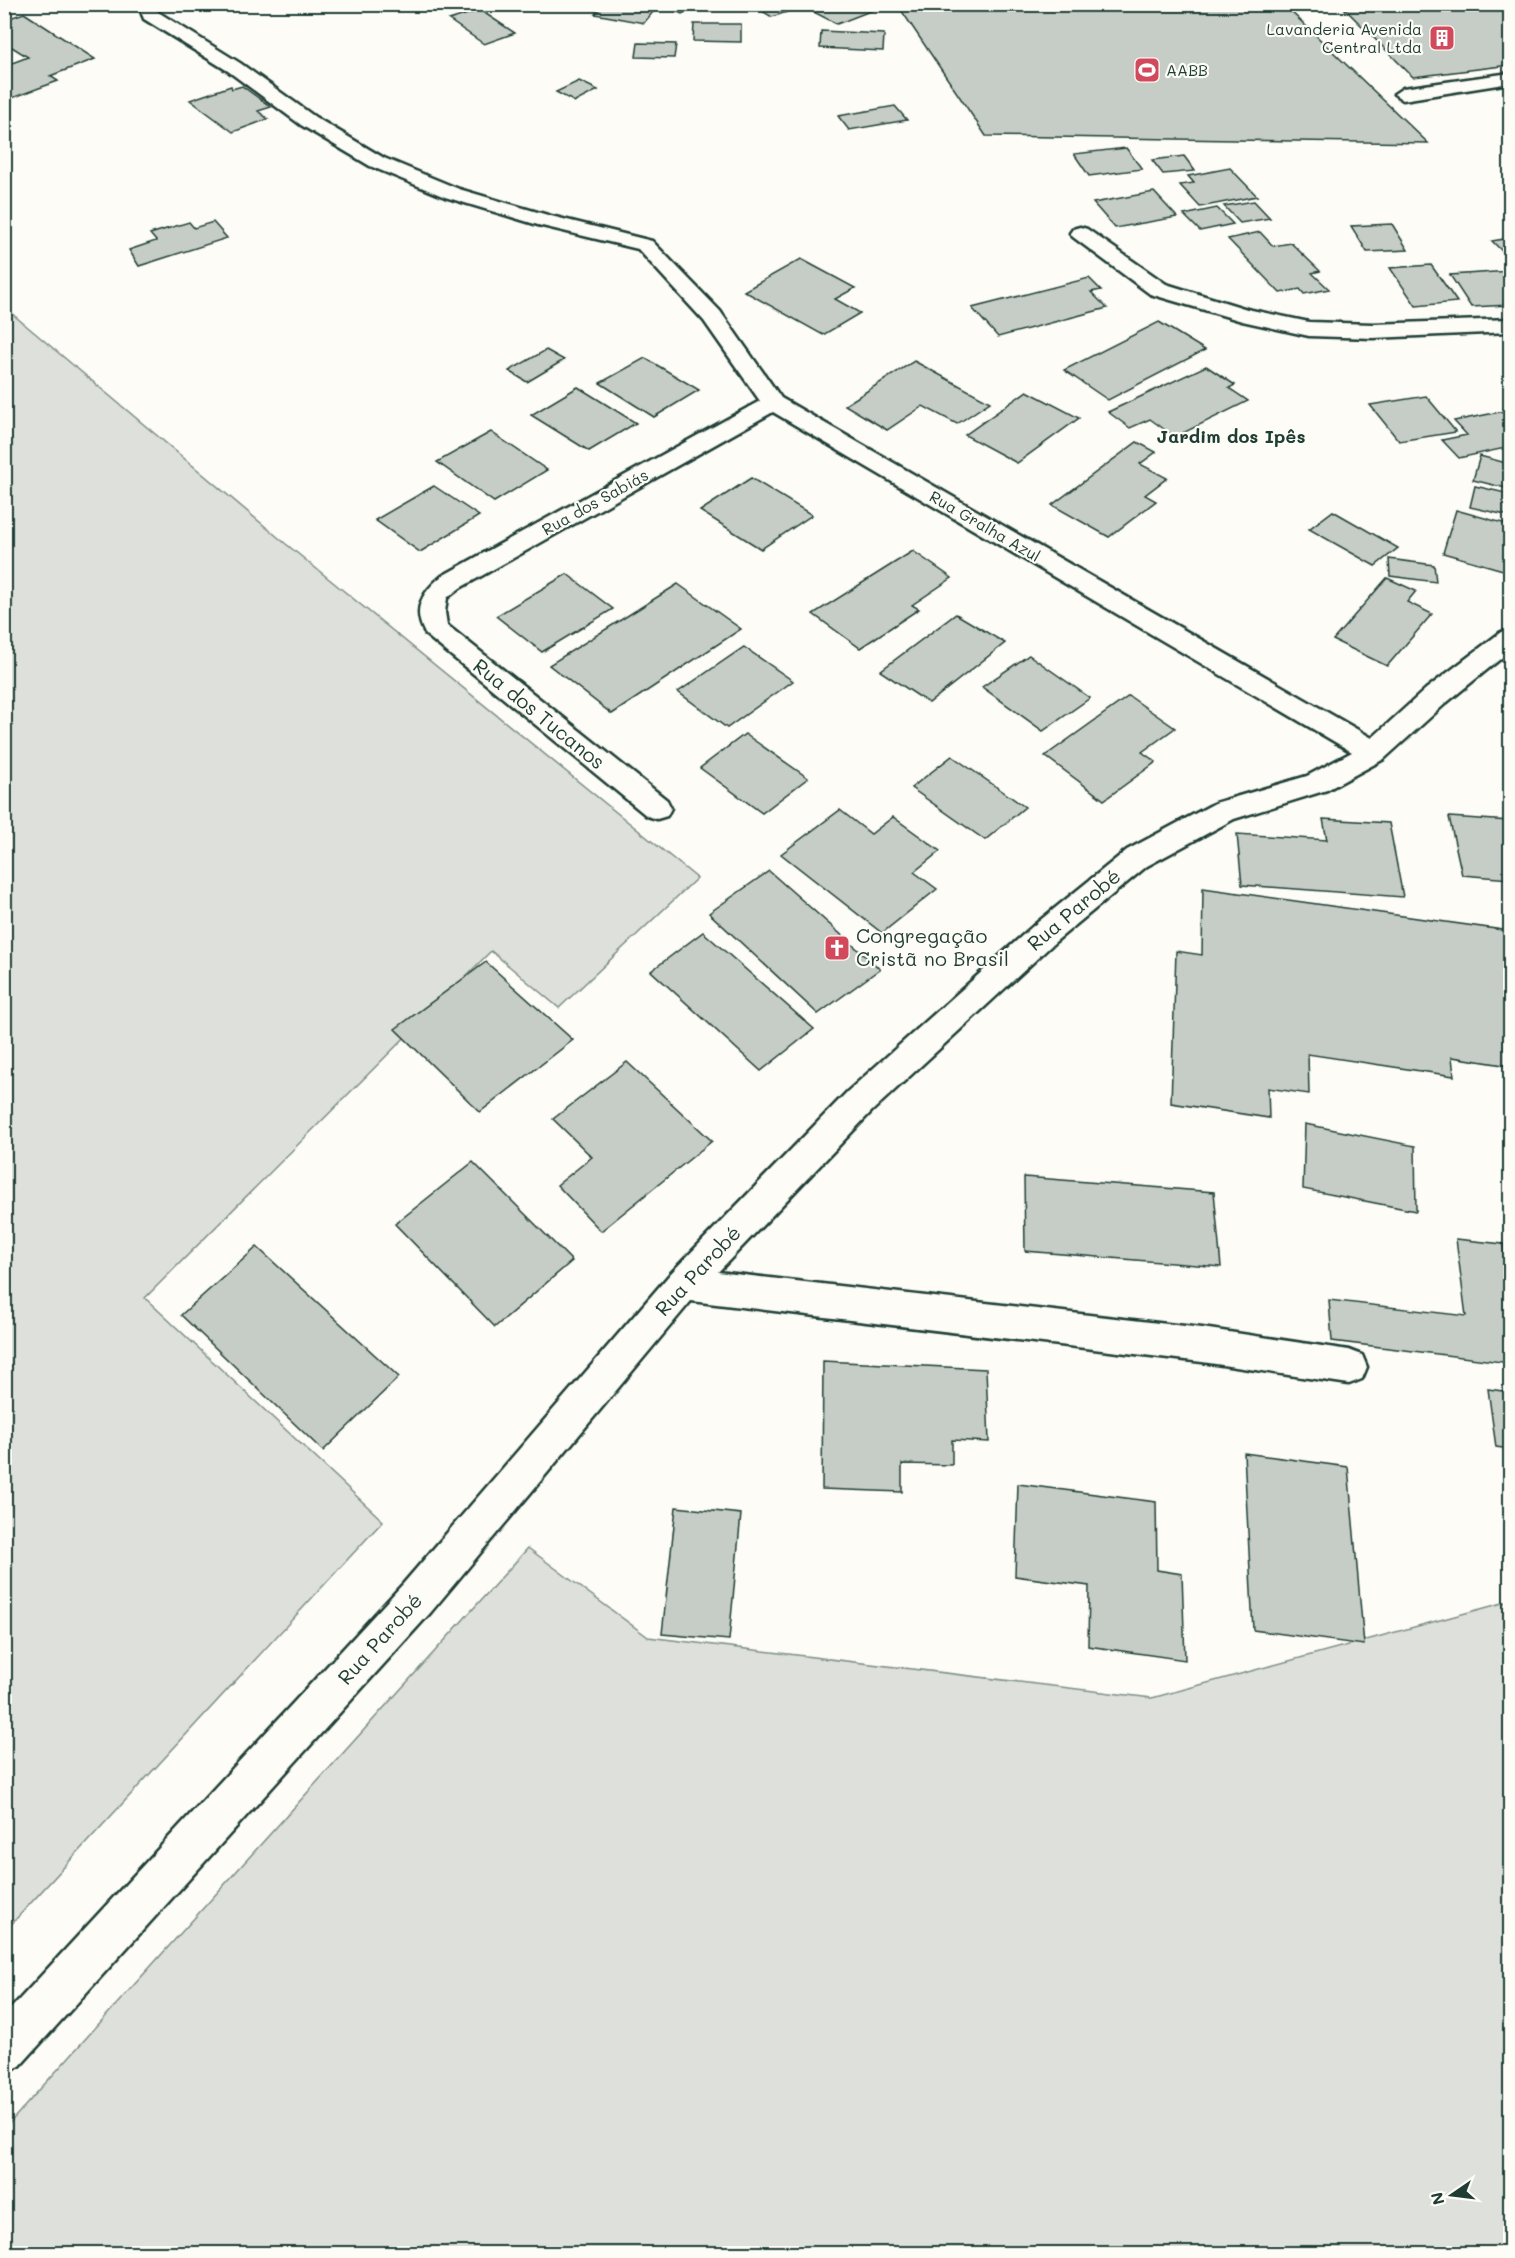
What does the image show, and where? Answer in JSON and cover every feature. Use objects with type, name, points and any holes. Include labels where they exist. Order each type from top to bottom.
[{"type":"street","name":"Rua Gralha Azul","points":[[146,4],[150,15],[234,67],[308,121],[377,162],[452,193],[545,221],[645,245],[712,316],[773,403],[1374,752]]},
{"type":"street","points":[[1402,94],[1510,78]]},
{"type":"street","points":[[1080,233],[1158,289],[1242,315],[1309,329],[1373,332],[1510,326]]},
{"type":"street","name":"Rua dos Sabiás","points":[[432,612],[435,595],[452,582],[773,403]]},
{"type":"street","name":"Rua dos Tucanos","points":[[432,612],[435,629],[657,808]]},
{"type":"street","name":"Rua Parobé","points":[[4,2050],[417,1598],[683,1284],[861,1101],[1044,934],[1137,858],[1225,811],[1274,798],[1317,783],[1374,752],[1436,696],[1510,638]]},
{"type":"street","points":[[683,1284],[1202,1346],[1349,1367]]},
{"type":"shaded area","points":[[4,307],[286,544],[697,878],[559,1008],[491,951],[145,1298],[383,1521],[5,1931]]},
{"type":"shaded area","points":[[528,1548],[648,1637],[1152,1698],[1510,1601],[1510,2253],[5,2254],[5,2128]]},
{"type":"building","points":[[504,4],[531,4],[517,11]]},
{"type":"building","points":[[604,4],[643,4],[657,7],[644,23],[595,14]]},
{"type":"building","points":[[661,4],[701,4],[682,14]]},
{"type":"building","points":[[762,4],[798,4],[802,7],[772,17],[755,7]]},
{"type":"building","points":[[815,4],[872,4],[878,8],[837,24],[806,8]]},
{"type":"building","name":"AABB","points":[[897,4],[1283,4],[1428,143],[986,136]]},
{"type":"building","name":"Lavanderia Avenida Central Ltda","points":[[1340,4],[1502,4],[1510,12],[1510,65],[1413,77]]},
{"type":"building","points":[[480,10],[515,33],[484,44],[449,20]]},
{"type":"building","points":[[24,13],[95,59],[50,76],[58,81],[4,101],[4,66],[28,57],[4,42],[4,20]]},
{"type":"building","points":[[694,24],[741,24],[741,42],[693,41]]},
{"type":"building","points":[[821,31],[884,34],[883,51],[820,48]]},
{"type":"building","points":[[638,43],[676,44],[674,58],[636,57]]},
{"type":"building","points":[[579,81],[598,90],[575,102],[556,92]]},
{"type":"building","points":[[231,86],[232,89],[242,86],[271,107],[258,111],[268,119],[233,132],[190,100]]},
{"type":"building","points":[[895,106],[907,120],[849,130],[838,116]]},
{"type":"building","points":[[1126,148],[1142,169],[1089,176],[1074,154]]},
{"type":"building","points":[[1184,156],[1195,171],[1163,174],[1152,160]]},
{"type":"building","points":[[1230,168],[1257,196],[1200,207],[1180,185],[1194,183],[1188,176]]},
{"type":"building","points":[[1154,192],[1177,217],[1115,228],[1093,203]]},
{"type":"building","points":[[1254,201],[1270,218],[1240,223],[1224,206]]},
{"type":"building","points":[[1217,208],[1233,224],[1200,231],[1184,215]]},
{"type":"building","points":[[189,222],[194,228],[213,222],[227,238],[139,266],[129,250],[156,241],[150,234]]},
{"type":"building","points":[[1392,224],[1408,250],[1367,252],[1351,226]]},
{"type":"building","points":[[1260,232],[1273,246],[1291,243],[1320,271],[1312,273],[1329,289],[1304,294],[1300,289],[1280,293],[1228,239]]},
{"type":"building","points":[[1510,238],[1510,256],[1508,257],[1492,241]]},
{"type":"building","points":[[801,259],[855,288],[835,299],[860,313],[823,335],[744,291]]},
{"type":"building","points":[[1431,265],[1457,302],[1416,306],[1390,268]]},
{"type":"building","points":[[1510,271],[1510,305],[1471,307],[1450,275]]},
{"type":"building","points":[[1089,278],[1101,290],[1091,292],[1107,308],[998,337],[972,308]]},
{"type":"building","points":[[1159,322],[1205,350],[1108,400],[1064,370]]},
{"type":"building","points":[[546,350],[564,360],[527,382],[509,371]]},
{"type":"building","points":[[645,358],[699,390],[654,417],[600,383]]},
{"type":"building","points":[[914,361],[990,402],[957,424],[923,406],[887,430],[845,405]]},
{"type":"building","points":[[1206,366],[1235,385],[1229,388],[1248,401],[1175,437],[1150,419],[1130,428],[1108,412]]},
{"type":"building","points":[[578,387],[636,423],[589,451],[531,415]]},
{"type":"building","points":[[1027,391],[1079,418],[1017,463],[965,435]]},
{"type":"building","points":[[1426,396],[1456,432],[1399,441],[1370,405]]},
{"type":"building","points":[[1510,410],[1510,447],[1459,458],[1442,440],[1467,435],[1454,421]]},
{"type":"building","points":[[491,432],[547,470],[494,502],[437,462]]},
{"type":"building","points":[[1137,442],[1156,452],[1140,464],[1167,478],[1145,495],[1156,501],[1109,537],[1052,505]]},
{"type":"building","points":[[1480,456],[1510,464],[1510,489],[1473,480]]},
{"type":"building","points":[[751,478],[812,515],[761,549],[700,511]]},
{"type":"building","points":[[434,486],[479,516],[420,552],[375,520]]},
{"type":"building","points":[[1475,486],[1510,494],[1510,516],[1470,507]]},
{"type":"building","points":[[1456,510],[1510,525],[1510,572],[1443,553]]},
{"type":"building","points":[[1333,511],[1398,548],[1375,566],[1309,529]]},
{"type":"building","points":[[913,551],[952,578],[912,605],[919,609],[860,648],[813,614]]},
{"type":"building","points":[[1389,559],[1434,565],[1436,582],[1390,576]]},
{"type":"building","points":[[567,574],[613,609],[542,652],[496,616]]},
{"type":"building","points":[[1387,578],[1416,591],[1407,602],[1432,614],[1387,666],[1333,640]]},
{"type":"building","points":[[678,584],[741,629],[612,714],[549,665]]},
{"type":"building","points":[[956,614],[1005,643],[929,703],[880,671]]},
{"type":"building","points":[[744,647],[793,681],[727,728],[678,692]]},
{"type":"building","points":[[1029,655],[1090,698],[1043,731],[982,687]]},
{"type":"building","points":[[1129,696],[1175,728],[1142,752],[1156,762],[1104,800],[1045,756]]},
{"type":"building","points":[[745,734],[808,778],[762,813],[700,768]]},
{"type":"building","points":[[952,756],[1025,807],[985,840],[911,788]]},
{"type":"building","points":[[840,810],[871,834],[893,817],[940,851],[914,872],[937,889],[882,933],[781,854]]},
{"type":"building","points":[[1449,817],[1510,821],[1510,879],[1462,875]]},
{"type":"building","points":[[1323,819],[1389,823],[1403,897],[1242,885],[1237,834],[1327,840]]},
{"type":"building","points":[[769,871],[880,969],[818,1014],[709,913]]},
{"type":"building","points":[[1203,888],[1510,931],[1510,1066],[1452,1057],[1454,1076],[1308,1054],[1309,1094],[1268,1088],[1269,1118],[1171,1103],[1176,951],[1202,955]]},
{"type":"building","points":[[703,932],[814,1029],[761,1071],[651,971]]},
{"type":"building","points":[[486,962],[573,1040],[480,1112],[395,1029]]},
{"type":"building","points":[[627,1062],[712,1141],[601,1231],[557,1185],[592,1157],[553,1119]]},
{"type":"building","points":[[1305,1124],[1415,1146],[1416,1211],[1303,1189]]},
{"type":"building","points":[[473,1162],[572,1261],[495,1327],[395,1224]]},
{"type":"building","points":[[1024,1177],[1214,1192],[1221,1267],[1025,1251]]},
{"type":"building","points":[[1456,1239],[1503,1244],[1510,1293],[1510,1363],[1332,1341],[1329,1300],[1466,1316]]},
{"type":"building","points":[[257,1247],[399,1377],[323,1451],[181,1315]]},
{"type":"building","points":[[823,1361],[986,1369],[989,1442],[952,1440],[952,1465],[902,1464],[902,1492],[822,1489]]},
{"type":"building","points":[[1488,1389],[1510,1392],[1510,1449],[1496,1447]]},
{"type":"building","points":[[1244,1453],[1348,1467],[1364,1645],[1253,1630]]},
{"type":"building","points":[[1018,1484],[1156,1502],[1157,1570],[1182,1574],[1185,1660],[1088,1646],[1089,1586],[1015,1576]]},
{"type":"building","points":[[676,1507],[741,1514],[729,1640],[662,1634]]},
{"type":"place","name":"Lavanderia Avenida Central Ltda","points":[[1442,38]]},
{"type":"place","name":"AABB","points":[[1147,70]]},
{"type":"place","name":"Congregação Cristã no Brasil","points":[[837,948]]},
{"type":"district","name":"Jardim dos Ipês","points":[[1231,437]]}]
